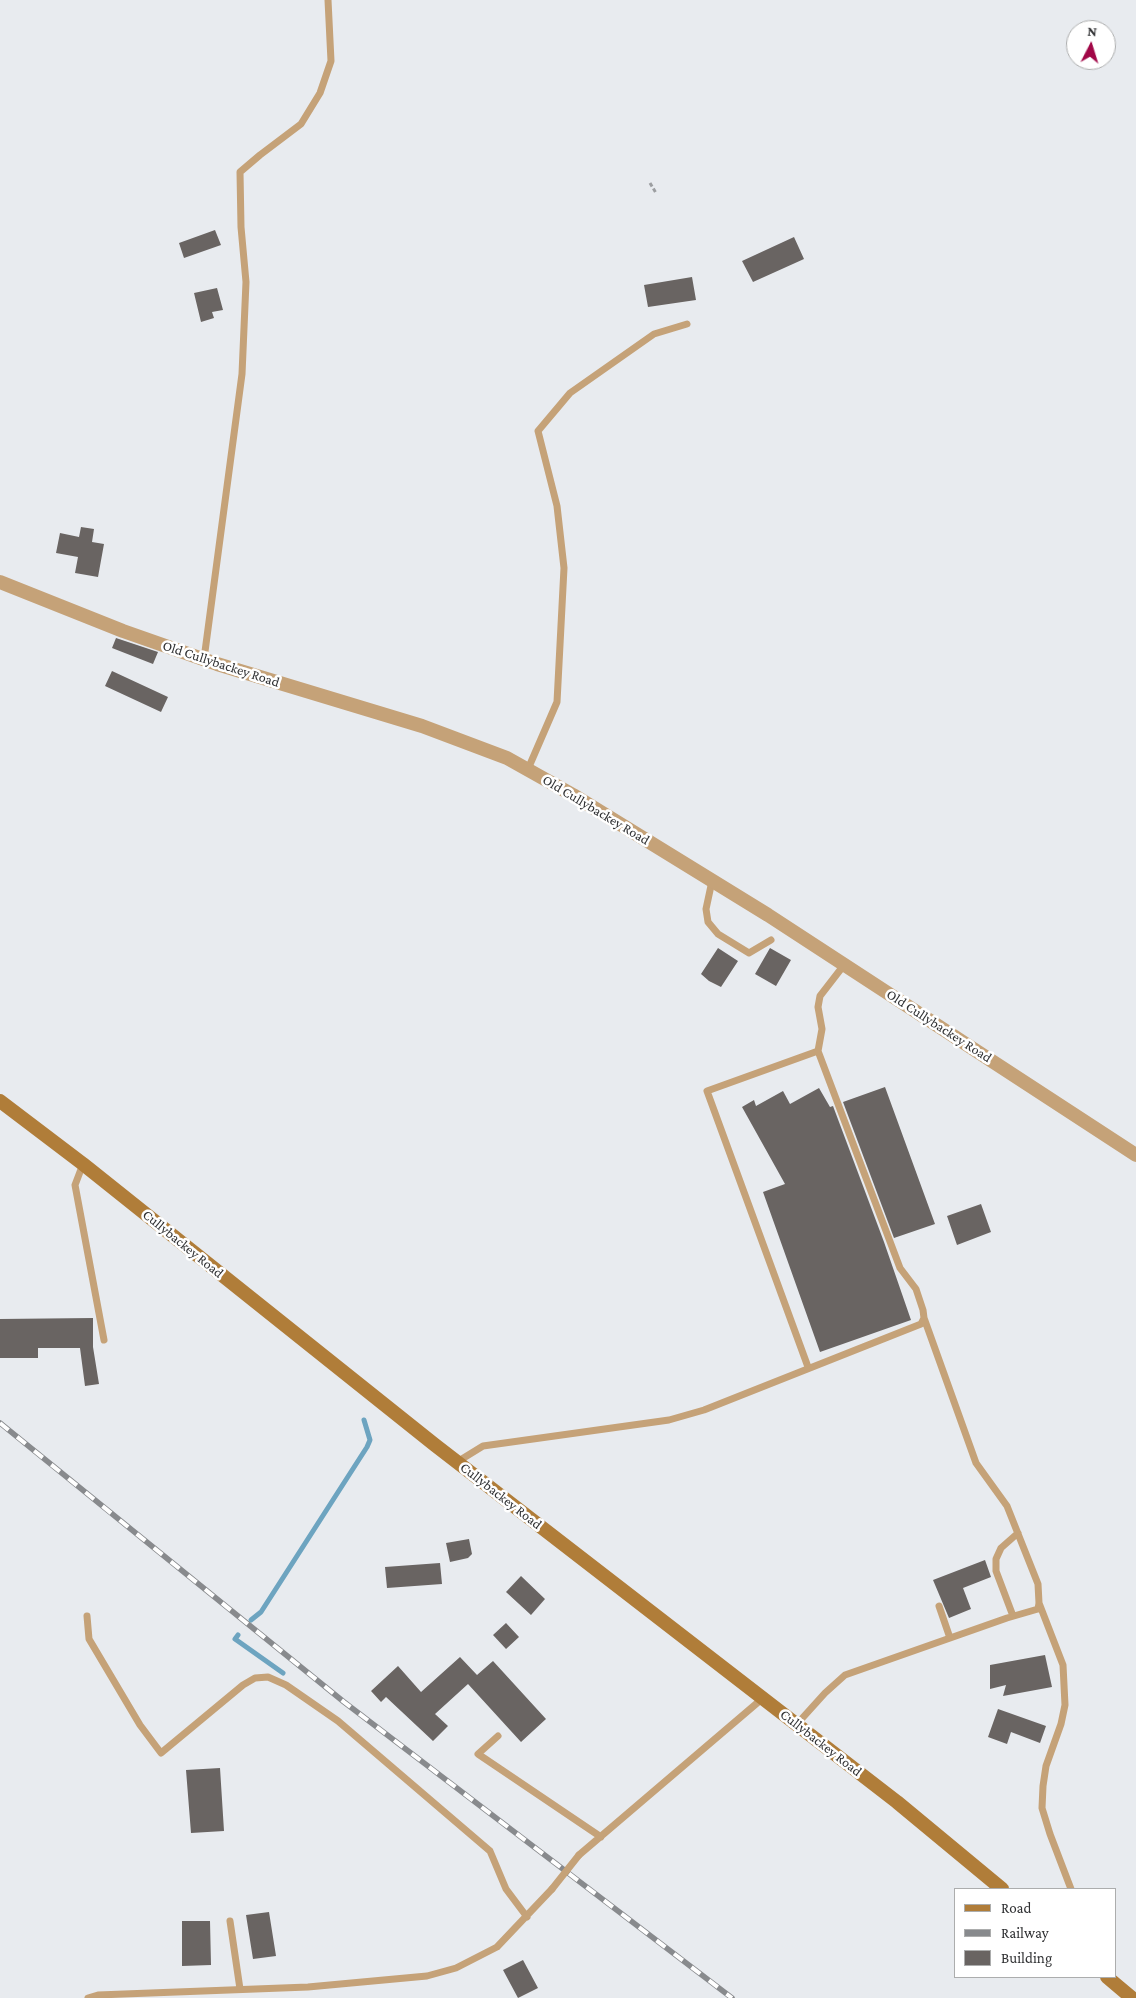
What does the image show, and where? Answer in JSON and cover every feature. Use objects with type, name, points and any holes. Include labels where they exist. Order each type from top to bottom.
[{"type":"main road","name":"Cullybackey Road","points":[[0,1101],[83,1164],[457,1462],[898,1802],[1001,1888]]},
{"type":"main road","points":[[1108,1978],[1132,1998]]},
{"type":"street","name":"Old Cullybackey Road","points":[[0,582],[123,631],[204,659],[422,726],[507,758],[573,794],[712,881],[1136,1155]]},
{"type":"lane","points":[[204,659],[242,374],[246,282],[241,227],[240,172],[301,124],[320,93],[331,61],[328,0]]},
{"type":"lane","points":[[528,769],[557,702],[564,568],[557,506],[538,431],[570,393],[654,334],[687,324]]},
{"type":"lane","points":[[712,881],[706,909],[708,922],[718,934],[749,953],[771,940]]},
{"type":"lane","points":[[797,1724],[825,1693],[845,1675],[1038,1609],[1039,1603],[1038,1584],[1007,1506],[976,1463],[924,1318],[916,1289],[900,1268],[818,1051],[822,1029],[818,1007],[820,996],[844,965]]},
{"type":"lane","points":[[808,1367],[707,1091],[818,1051]]},
{"type":"lane","points":[[83,1164],[75,1185],[104,1340]]},
{"type":"lane","points":[[457,1462],[483,1446],[669,1420],[704,1410],[808,1367],[921,1324],[924,1318]]},
{"type":"lane","points":[[1013,1616],[996,1571],[996,1559],[1001,1548],[1018,1534]]},
{"type":"lane","points":[[1039,1603],[1062,1665],[1065,1705],[1062,1724],[1046,1766],[1042,1808],[1071,1888]]},
{"type":"lane","points":[[939,1606],[950,1638]]},
{"type":"lane","points":[[87,1616],[89,1639],[140,1725],[161,1753],[243,1685],[256,1678],[268,1676],[286,1685],[338,1721],[490,1851],[506,1889],[527,1917]]},
{"type":"lane","points":[[88,1998],[98,1995],[308,1987],[427,1976],[456,1968],[497,1946],[552,1889],[578,1855],[764,1698]]},
{"type":"lane","points":[[498,1736],[478,1754],[601,1837]]},
{"type":"lane","points":[[230,1921],[240,1989]]},
{"type":"path","points":[[650,183],[656,193]]},
{"type":"building","points":[[215,230],[221,245],[184,258],[179,243]]},
{"type":"building","points":[[794,237],[804,259],[753,282],[742,261]]},
{"type":"building","points":[[692,277],[696,300],[648,307],[644,285]]},
{"type":"building","points":[[217,288],[223,310],[212,312],[214,318],[201,322],[194,293]]},
{"type":"building","points":[[81,527],[94,529],[92,542],[104,544],[98,577],[75,573],[78,557],[56,553],[60,533],[79,537]]},
{"type":"building","points":[[116,638],[158,652],[153,664],[112,648]]},
{"type":"building","points":[[112,671],[168,697],[161,712],[105,686]]},
{"type":"building","points":[[718,948],[738,961],[721,987],[709,981],[701,974]]},
{"type":"building","points":[[770,948],[791,960],[776,986],[755,974]]},
{"type":"building","points":[[885,1087],[935,1224],[894,1238],[843,1102]]},
{"type":"building","points":[[819,1088],[830,1107],[833,1106],[911,1320],[820,1352],[763,1192],[785,1184],[742,1107],[754,1100],[756,1106],[783,1091],[790,1104]]},
{"type":"building","points":[[981,1204],[991,1232],[957,1245],[947,1216]]},
{"type":"building","points":[[93,1318],[93,1347],[99,1384],[85,1386],[80,1348],[38,1348],[38,1358],[0,1358],[0,1319]]},
{"type":"building","points":[[469,1539],[472,1554],[468,1558],[450,1562],[446,1543]]},
{"type":"building","points":[[985,1560],[991,1577],[963,1588],[971,1609],[949,1618],[933,1580]]},
{"type":"building","points":[[440,1563],[442,1584],[387,1588],[385,1567]]},
{"type":"building","points":[[521,1576],[545,1599],[531,1615],[506,1592]]},
{"type":"building","points":[[506,1623],[519,1637],[506,1649],[493,1635]]},
{"type":"building","points":[[1045,1655],[1052,1687],[1003,1696],[1006,1685],[990,1689],[990,1665]]},
{"type":"building","points":[[460,1657],[477,1675],[493,1661],[546,1719],[521,1742],[468,1684],[435,1714],[448,1726],[433,1741],[386,1697],[381,1702],[371,1691],[398,1666],[421,1692]]},
{"type":"building","points":[[998,1709],[1046,1726],[1040,1743],[1011,1732],[1007,1744],[988,1737]]},
{"type":"building","points":[[220,1768],[224,1831],[191,1833],[186,1770]]},
{"type":"building","points":[[269,1912],[276,1956],[253,1959],[246,1915]]},
{"type":"building","points":[[182,1921],[210,1921],[211,1965],[182,1966]]},
{"type":"building","points":[[523,1960],[538,1988],[518,1998],[503,1970]]},
{"type":"waterway","points":[[251,1620],[261,1612],[367,1447],[370,1440],[364,1420]]},
{"type":"waterway","points":[[238,1635],[235,1639],[283,1673]]},
{"type":"railway","points":[[0,1423],[344,1702],[732,1998]]}]
